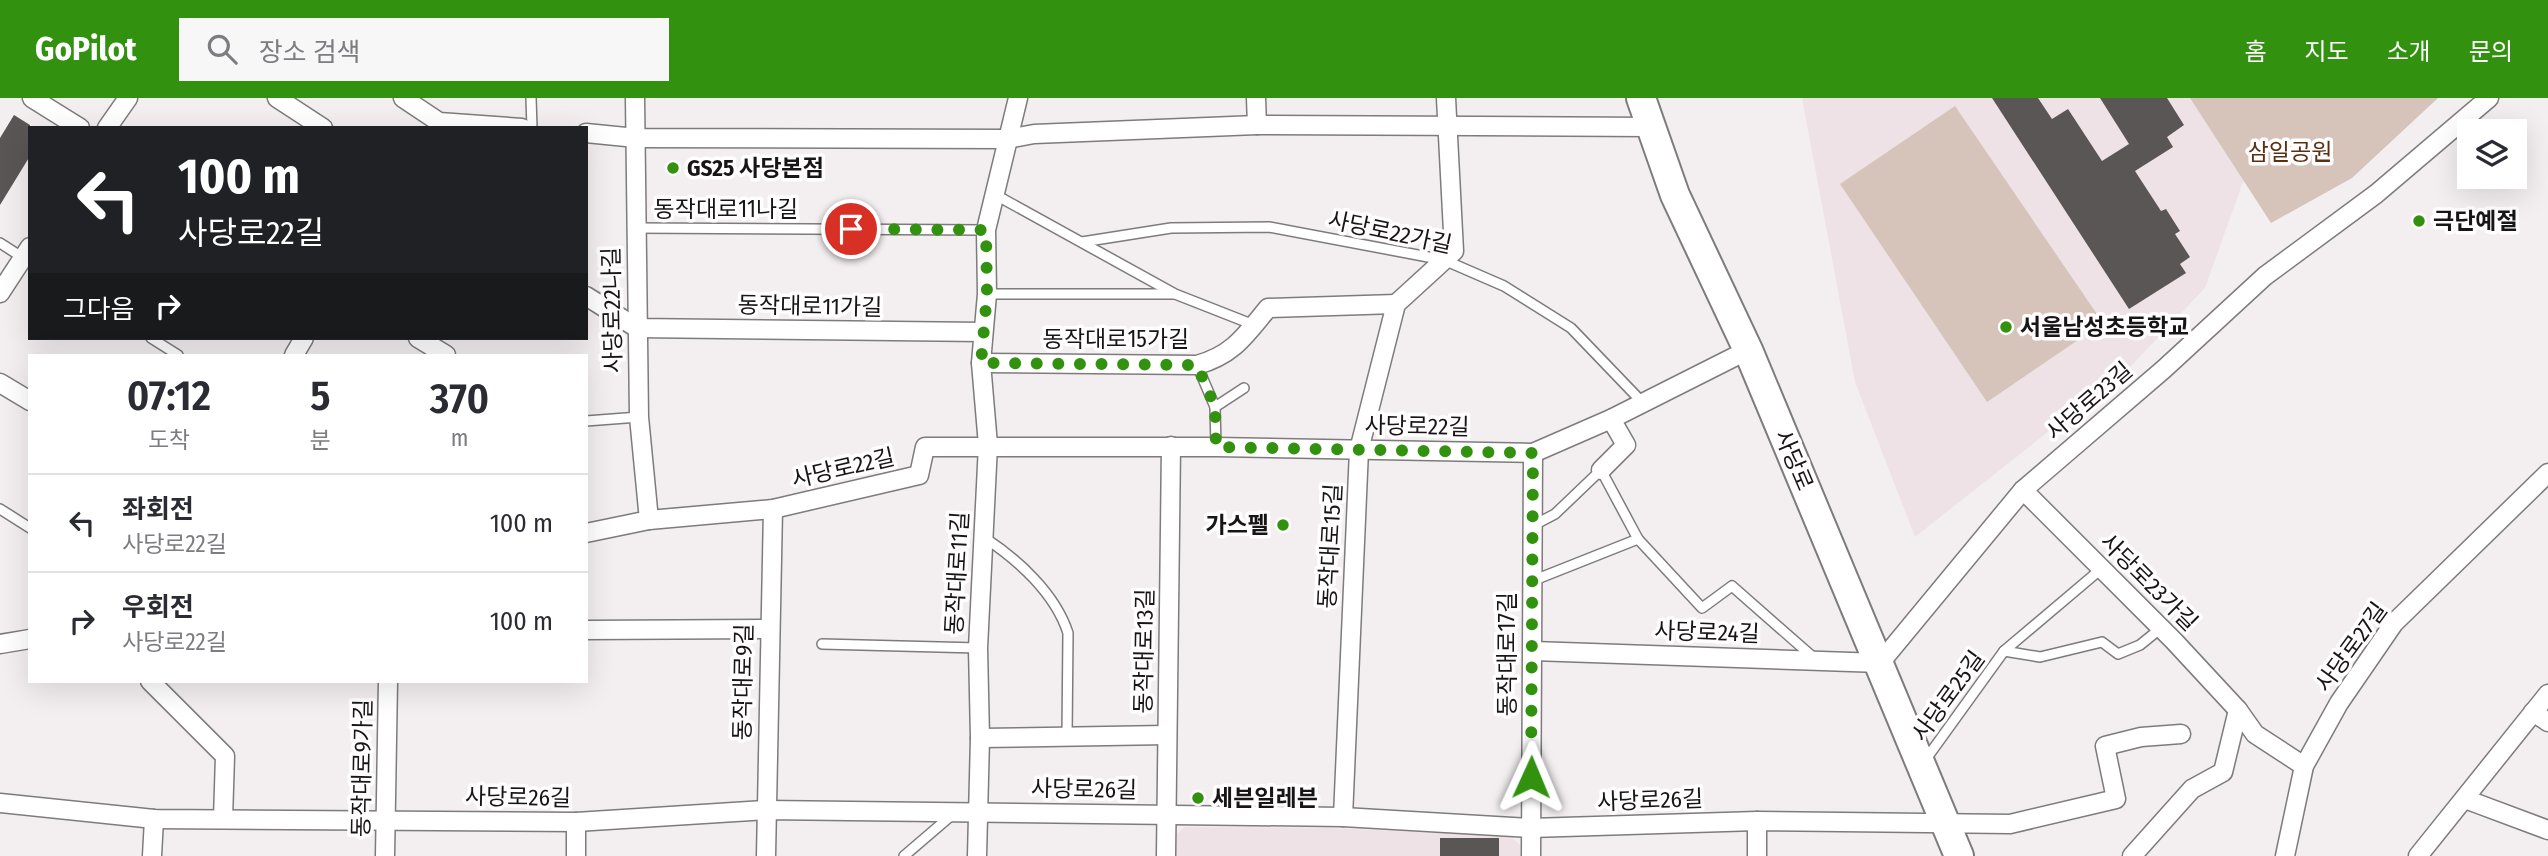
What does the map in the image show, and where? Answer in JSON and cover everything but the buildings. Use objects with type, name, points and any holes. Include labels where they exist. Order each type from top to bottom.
[{"type":"main road","name":"사당로","points":[[1641,98],[1675,195],[1748,350],[1959,856]]},
{"type":"street","points":[[32,98],[77,126]]},
{"type":"street","points":[[108,126],[128,98]]},
{"type":"street","points":[[277,98],[320,126]]},
{"type":"street","points":[[404,98],[439,122],[494,126]]},
{"type":"street","name":"사당로22나길","points":[[635,98],[634,228],[639,417],[649,520]]},
{"type":"street","points":[[1256,98],[1257,125]]},
{"type":"street","points":[[1396,304],[1454,251],[1446,98]]},
{"type":"street","name":"사당로23길","points":[[1880,663],[2023,490],[2164,369],[2265,276],[2376,194],[2489,98]]},
{"type":"street","name":"동작대로11길","points":[[977,856],[976,812],[981,738],[978,648],[988,445],[981,363],[987,294],[986,230],[1014,100]]},
{"type":"street","points":[[588,133],[636,138],[1007,139],[1034,134],[1257,125],[1650,127]]},
{"type":"street","points":[[0,293],[27,255]]},
{"type":"street","points":[[588,297],[637,328]]},
{"type":"street","name":"동작대로15가길","points":[[981,363],[1197,365],[1219,359],[1241,341],[1268,308],[1396,304]]},
{"type":"street","name":"동작대로15길","points":[[1343,817],[1359,450],[1396,304]]},
{"type":"street","name":"동작대로11가길","points":[[637,328],[982,332]]},
{"type":"street","points":[[421,340],[444,354]]},
{"type":"street","name":"사당로22길","points":[[588,533],[649,520],[773,509],[919,475],[925,447],[1171,446],[1533,453],[1611,419],[1748,350]]},
{"type":"street","points":[[0,383],[28,400]]},
{"type":"street","points":[[1601,470],[1626,445],[1611,419]]},
{"type":"street","name":"동작대로13길","points":[[1166,856],[1171,446]]},
{"type":"street","name":"동작대로17길","points":[[1531,856],[1533,453]]},
{"type":"street","name":"사당로27길","points":[[2285,856],[2304,766],[2339,704],[2394,623],[2548,473]]},
{"type":"street","name":"사당로23가길","points":[[2023,490],[2161,628],[2238,710],[2255,734],[2304,766]]},
{"type":"street","name":"동작대로9길","points":[[766,856],[768,629],[773,509]]},
{"type":"street","points":[[588,630],[768,629]]},
{"type":"street","points":[[0,644],[28,639]]},
{"type":"street","name":"사당로24길","points":[[1532,651],[1880,663]]},
{"type":"street","points":[[152,683],[225,756],[223,819]]},
{"type":"street","name":"동작대로9가길","points":[[384,856],[388,683]]},
{"type":"street","points":[[2418,856],[2465,799],[2541,717],[2548,694]]},
{"type":"street","points":[[2132,856],[2192,789],[2223,772],[2238,710]]},
{"type":"street","points":[[1945,823],[2010,824],[2116,799],[2105,746],[2141,737],[2181,734]]},
{"type":"street","points":[[981,738],[1167,735]]},
{"type":"street","points":[[2465,799],[2548,830]]},
{"type":"street","name":"사당로26길","points":[[0,803],[154,819],[576,822],[766,810],[1343,817],[1531,828],[1757,821],[1945,823]]},
{"type":"street","points":[[152,856],[154,819]]},
{"type":"street","points":[[1757,821],[1757,856]]},
{"type":"street","points":[[576,822],[576,856]]},
{"type":"lane","points":[[530,98],[532,126]]},
{"type":"lane","points":[[994,194],[1175,294],[1254,325]]},
{"type":"lane","name":"사당로22가길","points":[[1082,242],[1171,228],[1269,227],[1444,260],[1504,285],[1571,328],[1643,403]]},
{"type":"lane","name":"동작대로11나길","points":[[634,228],[986,230]]},
{"type":"lane","points":[[0,243],[27,255]]},
{"type":"lane","points":[[987,294],[1175,294]]},
{"type":"lane","points":[[153,340],[176,354]]},
{"type":"lane","points":[[1197,365],[1215,407],[1216,447]]},
{"type":"lane","points":[[1215,407],[1244,388]]},
{"type":"lane","points":[[588,421],[639,417]]},
{"type":"lane","points":[[1534,525],[1555,514],[1601,470],[1638,539],[1702,608],[1732,586],[1815,660]]},
{"type":"lane","points":[[0,509],[28,527]]},
{"type":"lane","points":[[983,537],[1004,551],[1040,586],[1063,617],[1068,633],[1067,736]]},
{"type":"lane","points":[[1531,581],[1638,539]]},
{"type":"lane","points":[[2004,651],[2101,569]]},
{"type":"lane","name":"사당로25길","points":[[1921,766],[2004,651],[2040,657],[2102,642],[2118,654],[2140,645],[2161,628]]},
{"type":"lane","points":[[822,644],[978,648]]},
{"type":"lane","points":[[904,856],[956,812]]},
{"type":"shaded area","name":"서울남성초등학교","points":[[1802,98],[2190,98],[2244,179],[2205,288],[2130,367],[1915,537],[1855,382]]},
{"type":"shaded area","points":[[1185,827],[1329,828],[1510,836],[1520,845],[1520,856],[1173,856],[1173,837]]},
{"type":"green space","name":"삼일공원","points":[[2190,98],[2438,98],[2352,178],[2271,223]]},
{"type":"green space","points":[[1955,106],[2103,323],[1987,402],[1840,184]]},
{"type":"place","name":"GS25 사당본점","points":[[673,168]]},
{"type":"place","name":"극단예절","points":[[2419,221]]},
{"type":"place","name":"서울남성초등학교","points":[[2006,327]]},
{"type":"place","name":"가스펠","points":[[1283,525]]},
{"type":"place","name":"세븐일레븐","points":[[1198,798]]},
{"type":"route","points":[[851,229],[986,230],[987,294],[981,363],[1197,365],[1215,407],[1216,447],[1533,453],[1531,777]]}]
